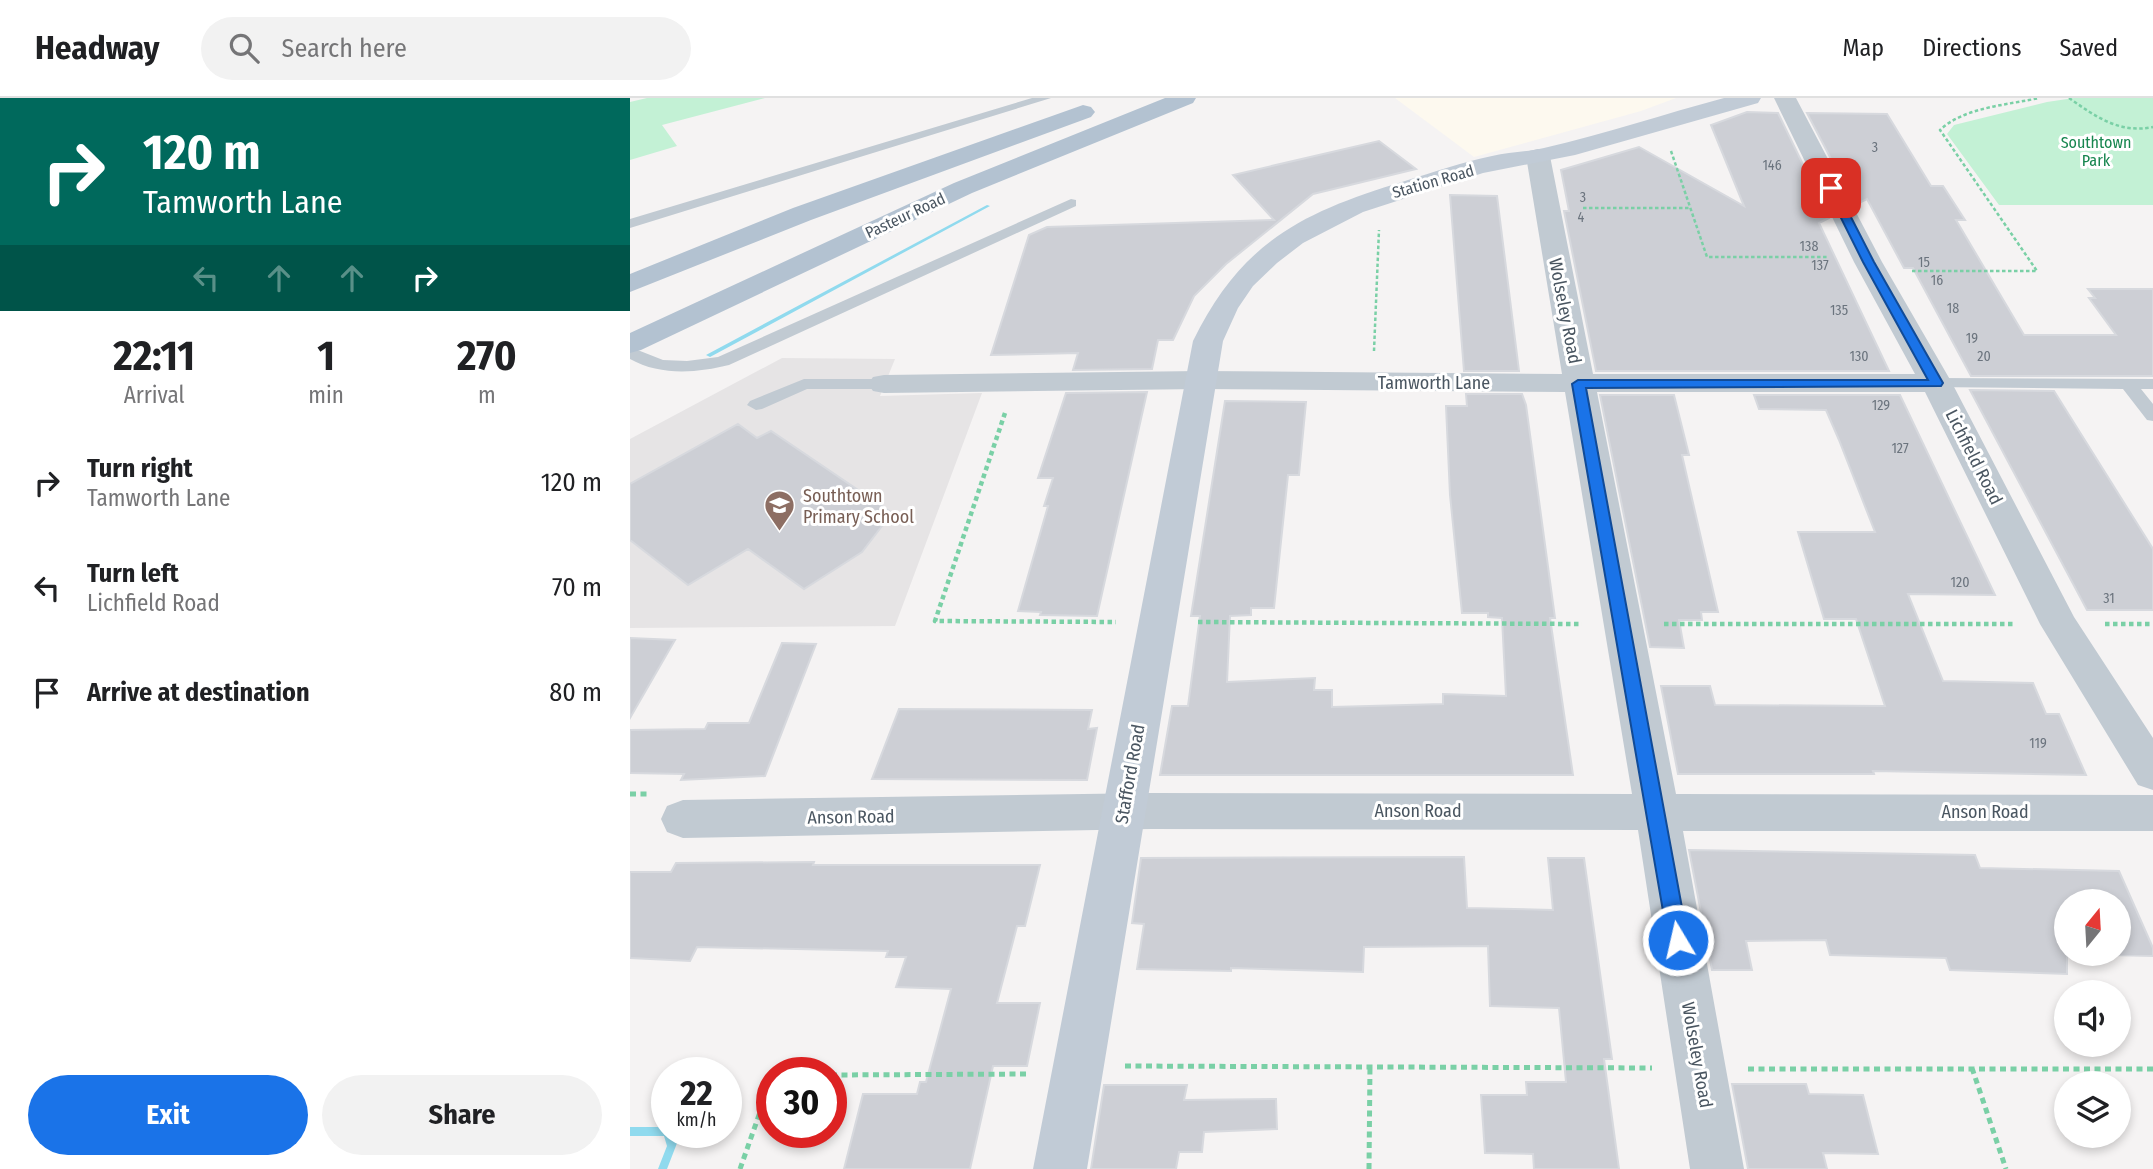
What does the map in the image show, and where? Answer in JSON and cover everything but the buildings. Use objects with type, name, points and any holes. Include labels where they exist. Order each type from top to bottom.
[{"type":"main road","name":"Pasteur Road","points":[[630,284],[802,214],[1122,98]]},
{"type":"main road","name":"Pasteur Road","points":[[630,344],[963,188],[1185,98]]},
{"type":"street","name":"Station Road","points":[[1200,380],[1208,341],[1218,315],[1235,288],[1254,267],[1315,223],[1380,196],[1492,163],[1538,156],[1750,98]]},
{"type":"street","name":"Lichfield Road","points":[[1785,98],[1873,270],[1936,383],[2059,624],[2153,773]]},
{"type":"street","name":"Wolseley Road","points":[[1538,156],[1657,810],[1717,1169]]},
{"type":"street","name":"Tamworth Lane","points":[[884,384],[938,370],[1015,383],[1200,380],[1578,384],[1936,383]]},
{"type":"street","name":"Stafford Road","points":[[1060,1169],[1200,380]]},
{"type":"street","name":"Anson Road","points":[[683,819],[1657,810],[2153,813]]},
{"type":"lane","points":[[630,224],[1045,98]]},
{"type":"lane","points":[[630,352],[645,362],[672,367],[723,361],[1071,203]]},
{"type":"lane","points":[[1936,383],[2153,384]]},
{"type":"lane","points":[[756,405],[804,384],[884,384]]},
{"type":"lane","points":[[2128,384],[2153,416]]},
{"type":"path","points":[[1873,270],[2037,271],[1940,130],[1944,124],[1957,118],[2039,98]]},
{"type":"path","points":[[2068,98],[2119,128],[2132,130],[2153,127]]},
{"type":"path","points":[[1661,124],[1707,257],[1835,257]]},
{"type":"path","points":[[1373,383],[1380,196]]},
{"type":"path","points":[[1546,209],[1690,208]]},
{"type":"path","points":[[1015,383],[935,621],[2153,624]]},
{"type":"path","points":[[1369,1169],[1370,1065]]},
{"type":"path","points":[[847,1075],[1370,1065],[1699,1069],[2153,1069]]},
{"type":"path","points":[[1972,1069],[2006,1169]]},
{"type":"path","points":[[740,1169],[756,1124]]},
{"type":"shaded area","points":[[1395,98],[1676,98],[1641,111],[1474,157]]},
{"type":"shaded area","name":"Southtown Primary School","points":[[782,358],[895,359],[880,396],[982,393],[895,626],[630,628],[630,439]]},
{"type":"green space","points":[[647,98],[765,98],[662,125],[677,146],[630,160],[630,102]]},
{"type":"green space","name":"Southtown Park","points":[[2074,98],[2153,98],[2153,205],[1999,205],[1947,134],[1954,125]]},
{"type":"water","points":[[987,205],[990,206],[710,357],[706,355]]},
{"type":"water","points":[[630,1127],[651,1127],[651,1136],[630,1136]]},
{"type":"water","points":[[666,1148],[675,1148],[667,1169],[658,1169]]},
{"type":"place","name":"Southtown Primary School","points":[[780,533]]},
{"type":"route","points":[[1678,940],[1657,810],[1578,384],[1936,383],[1868,262],[1831,188]]}]
